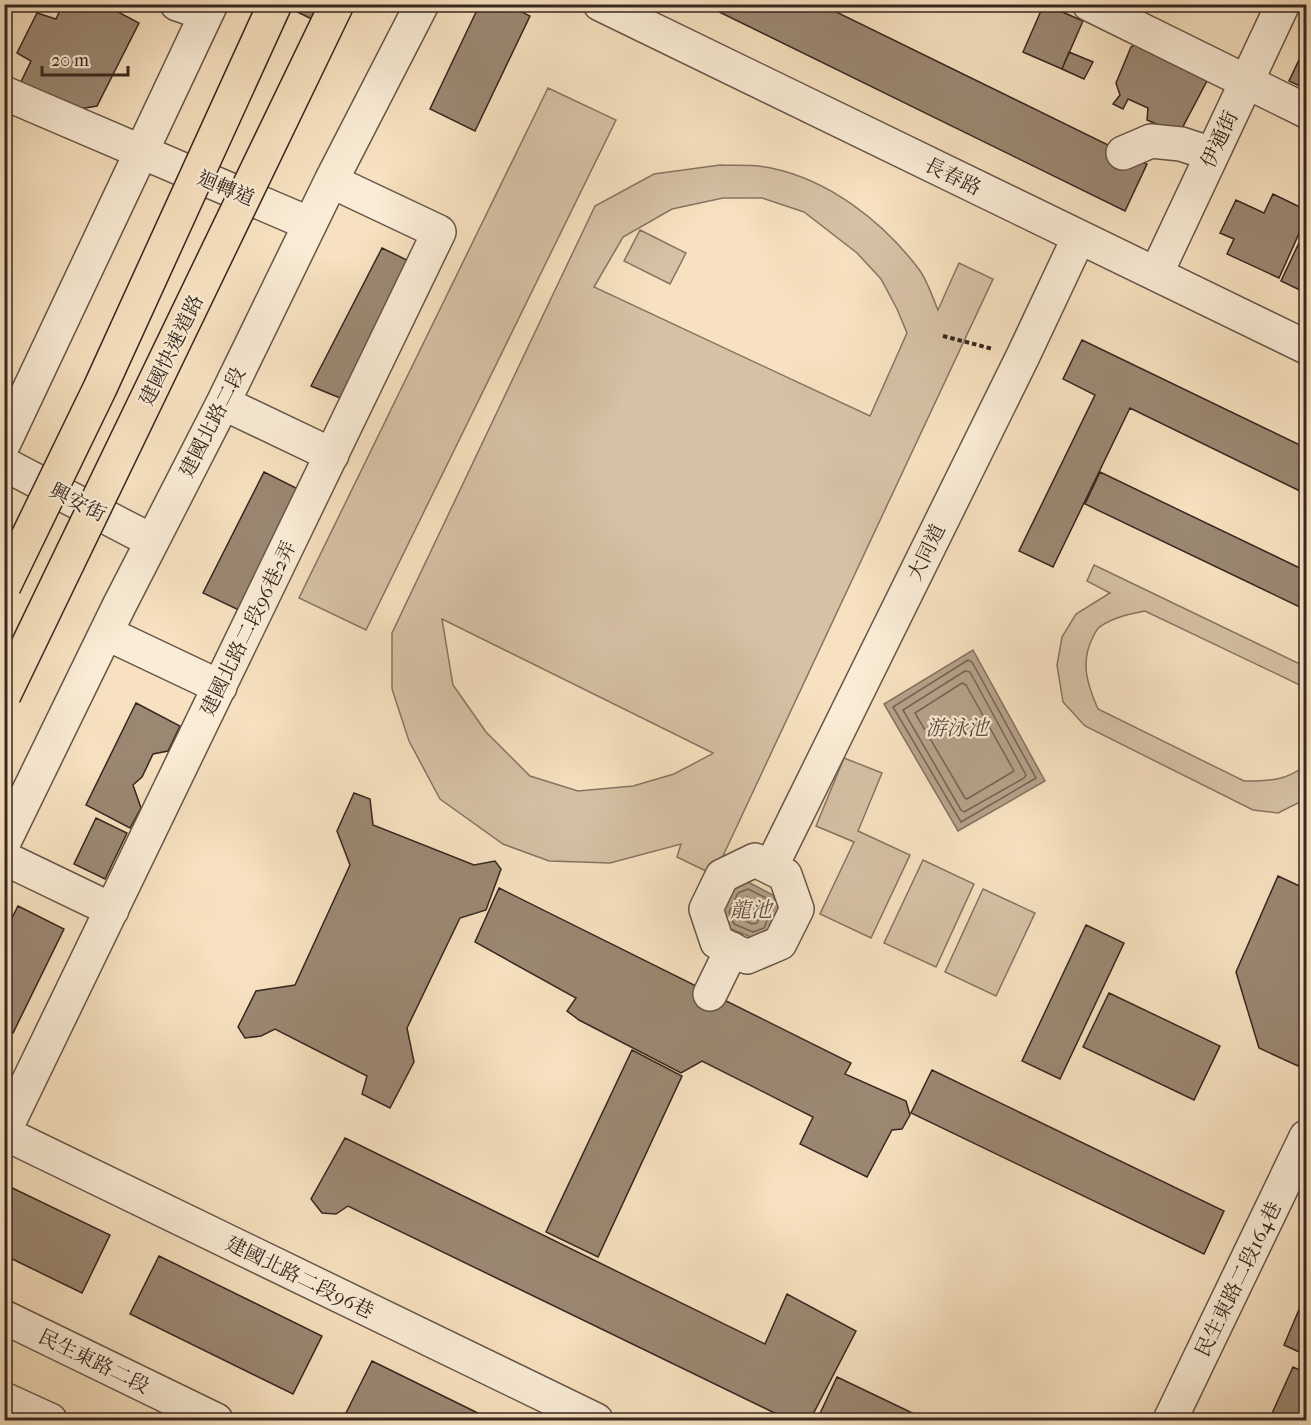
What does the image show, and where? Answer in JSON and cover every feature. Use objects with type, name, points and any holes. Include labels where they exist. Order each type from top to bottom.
[{"type":"highway","points":[[4,586],[100,388],[275,4]]},
{"type":"highway","name":"建國快速道路","points":[[4,695],[337,4]]},
{"type":"street","name":"建國北路二段","points":[[4,842],[331,181],[422,4]]},
{"type":"street","name":"長春路","points":[[600,4],[1306,347]]},
{"type":"street","points":[[1089,4],[1306,111]]},
{"type":"street","name":"伊通街","points":[[1156,274],[1283,4]]},
{"type":"street","points":[[4,443],[142,153],[198,8]]},
{"type":"street","name":"迴轉道","points":[[4,93],[310,224]]},
{"type":"street","points":[[1123,153],[1151,141],[1181,144],[1212,154]]},
{"type":"street","name":"建國北路二段96巷2弄","points":[[4,1133],[439,232],[331,181]]},
{"type":"street","name":"大同道","points":[[771,867],[1023,356],[1079,237]]},
{"type":"street","points":[[223,403],[332,455]]},
{"type":"street","name":"興安街","points":[[4,464],[152,541]]},
{"type":"street","points":[[106,633],[220,687]]},
{"type":"street","points":[[4,858],[112,910]]},
{"type":"street","points":[[755,861],[771,867],[785,875],[797,909],[780,943],[747,957],[717,942],[706,909],[722,876],[755,861]]},
{"type":"street","points":[[710,994],[732,950]]},
{"type":"street","name":"建國北路二段96巷","points":[[4,1133],[596,1420]]},
{"type":"street","name":"民生東路二段164巷","points":[[1170,1420],[1306,1137]]},
{"type":"street","name":"民生東路二段","points":[[4,1317],[216,1420]]},
{"type":"street","points":[[4,1399],[50,1420]]},
{"type":"path","points":[[943,336],[1023,356]]},
{"type":"shaded area","points":[[548,88],[616,120],[366,630],[299,598]]},
{"type":"shaded area","points":[[720,165],[752,166],[771,168],[813,182],[853,205],[888,234],[921,272],[938,310],[959,263],[993,279],[714,875],[677,857],[681,844],[610,863],[549,861],[503,844],[440,799],[409,741],[392,689],[392,633],[595,206],[654,174]],"holes":[[[723,198],[762,198],[804,212],[857,253],[881,279],[907,333],[870,416],[594,287],[623,237],[672,209]],[[442,619],[713,753],[674,774],[633,786],[578,791],[530,776],[486,732],[453,685]]]},
{"type":"shaded area","points":[[640,230],[686,253],[670,284],[624,261]]},
{"type":"shaded area","points":[[1094,565],[1306,667],[1306,688],[1145,611],[1139,612],[1117,618],[1100,627],[1095,632],[1089,646],[1086,673],[1098,709],[1244,781],[1277,779],[1306,765],[1306,799],[1278,813],[1253,810],[1085,726],[1063,702],[1057,665],[1062,637],[1076,614],[1110,593],[1087,581]]},
{"type":"shaded area","points":[[844,758],[882,773],[858,831],[910,855],[871,938],[820,914],[854,842],[816,826]]},
{"type":"shaded area","points":[[923,860],[974,884],[936,967],[884,943]]},
{"type":"shaded area","points":[[983,889],[1035,913],[996,996],[945,972]]},
{"type":"water","name":"游泳池","points":[[973,650],[1045,781],[958,831],[884,704]]},
{"type":"water","name":"龍池","points":[[748,882],[773,895],[779,908],[768,933],[753,938],[729,928],[723,911],[734,887]]},
{"type":"building","points":[[63,4],[103,4],[139,23],[97,106],[73,110],[20,84],[31,61],[17,53],[37,13],[56,19]]},
{"type":"building","points":[[286,4],[346,4],[334,30],[285,6]]},
{"type":"building","points":[[491,4],[506,4],[530,16],[475,131],[430,109],[477,10]]},
{"type":"building","points":[[703,4],[820,4],[1147,164],[1125,211]]},
{"type":"building","points":[[1044,4],[1083,21],[1062,69],[1023,52]]},
{"type":"building","points":[[1139,43],[1205,74],[1207,81],[1179,134],[1147,120],[1148,108],[1128,99],[1123,109],[1113,104],[1120,95],[1116,83],[1131,47]]},
{"type":"building","points":[[1306,45],[1306,89],[1289,81]]},
{"type":"building","points":[[1069,52],[1093,62],[1084,79],[1062,69]]},
{"type":"building","points":[[1273,194],[1306,210],[1306,218],[1279,278],[1227,254],[1234,239],[1220,233],[1236,200],[1264,213]]},
{"type":"building","points":[[1306,228],[1306,293],[1281,281]]},
{"type":"building","points":[[382,248],[413,263],[345,400],[311,386]]},
{"type":"building","points":[[4,255],[11,261],[4,277]]},
{"type":"building","points":[[1082,340],[1306,448],[1306,494],[1130,408],[1053,567],[1019,551],[1095,395],[1063,379]]},
{"type":"building","points":[[264,472],[304,492],[243,612],[203,593]]},
{"type":"building","points":[[1100,472],[1306,571],[1306,610],[1085,504]]},
{"type":"building","points":[[136,703],[180,726],[168,751],[153,754],[142,777],[133,785],[141,808],[130,828],[86,805]]},
{"type":"building","points":[[354,793],[370,799],[373,825],[474,865],[495,861],[501,869],[486,910],[460,918],[407,1028],[414,1062],[390,1108],[362,1094],[367,1076],[275,1029],[261,1036],[245,1038],[238,1027],[256,991],[295,985],[350,865],[337,831]]},
{"type":"building","points":[[96,818],[127,833],[105,879],[74,864]]},
{"type":"building","points":[[1278,876],[1306,889],[1306,1047],[1298,1066],[1259,1048],[1236,972]]},
{"type":"building","points":[[499,888],[851,1063],[845,1074],[906,1101],[910,1115],[902,1129],[892,1130],[867,1177],[800,1144],[813,1117],[702,1061],[681,1073],[579,1020],[567,1011],[576,998],[475,942]]},
{"type":"building","points":[[18,906],[64,929],[13,1033],[4,1030],[4,934]]},
{"type":"building","points":[[1086,925],[1124,943],[1060,1079],[1022,1061]]},
{"type":"building","points":[[1109,993],[1220,1046],[1194,1100],[1083,1047]]},
{"type":"building","points":[[632,1050],[682,1076],[598,1257],[546,1232]]},
{"type":"building","points":[[932,1070],[1224,1211],[1204,1254],[911,1113]]},
{"type":"building","points":[[345,1138],[765,1344],[787,1294],[856,1331],[810,1420],[789,1420],[348,1206],[336,1214],[322,1213],[311,1199]]},
{"type":"building","points":[[4,1184],[110,1235],[82,1293],[4,1255]]},
{"type":"building","points":[[159,1256],[322,1336],[293,1394],[130,1314]]},
{"type":"building","points":[[1306,1293],[1306,1355],[1284,1345]]},
{"type":"building","points":[[372,1361],[492,1420],[343,1419]]},
{"type":"building","points":[[1293,1367],[1306,1373],[1306,1420],[1269,1420]]},
{"type":"building","points":[[837,1377],[927,1420],[817,1420]]}]
